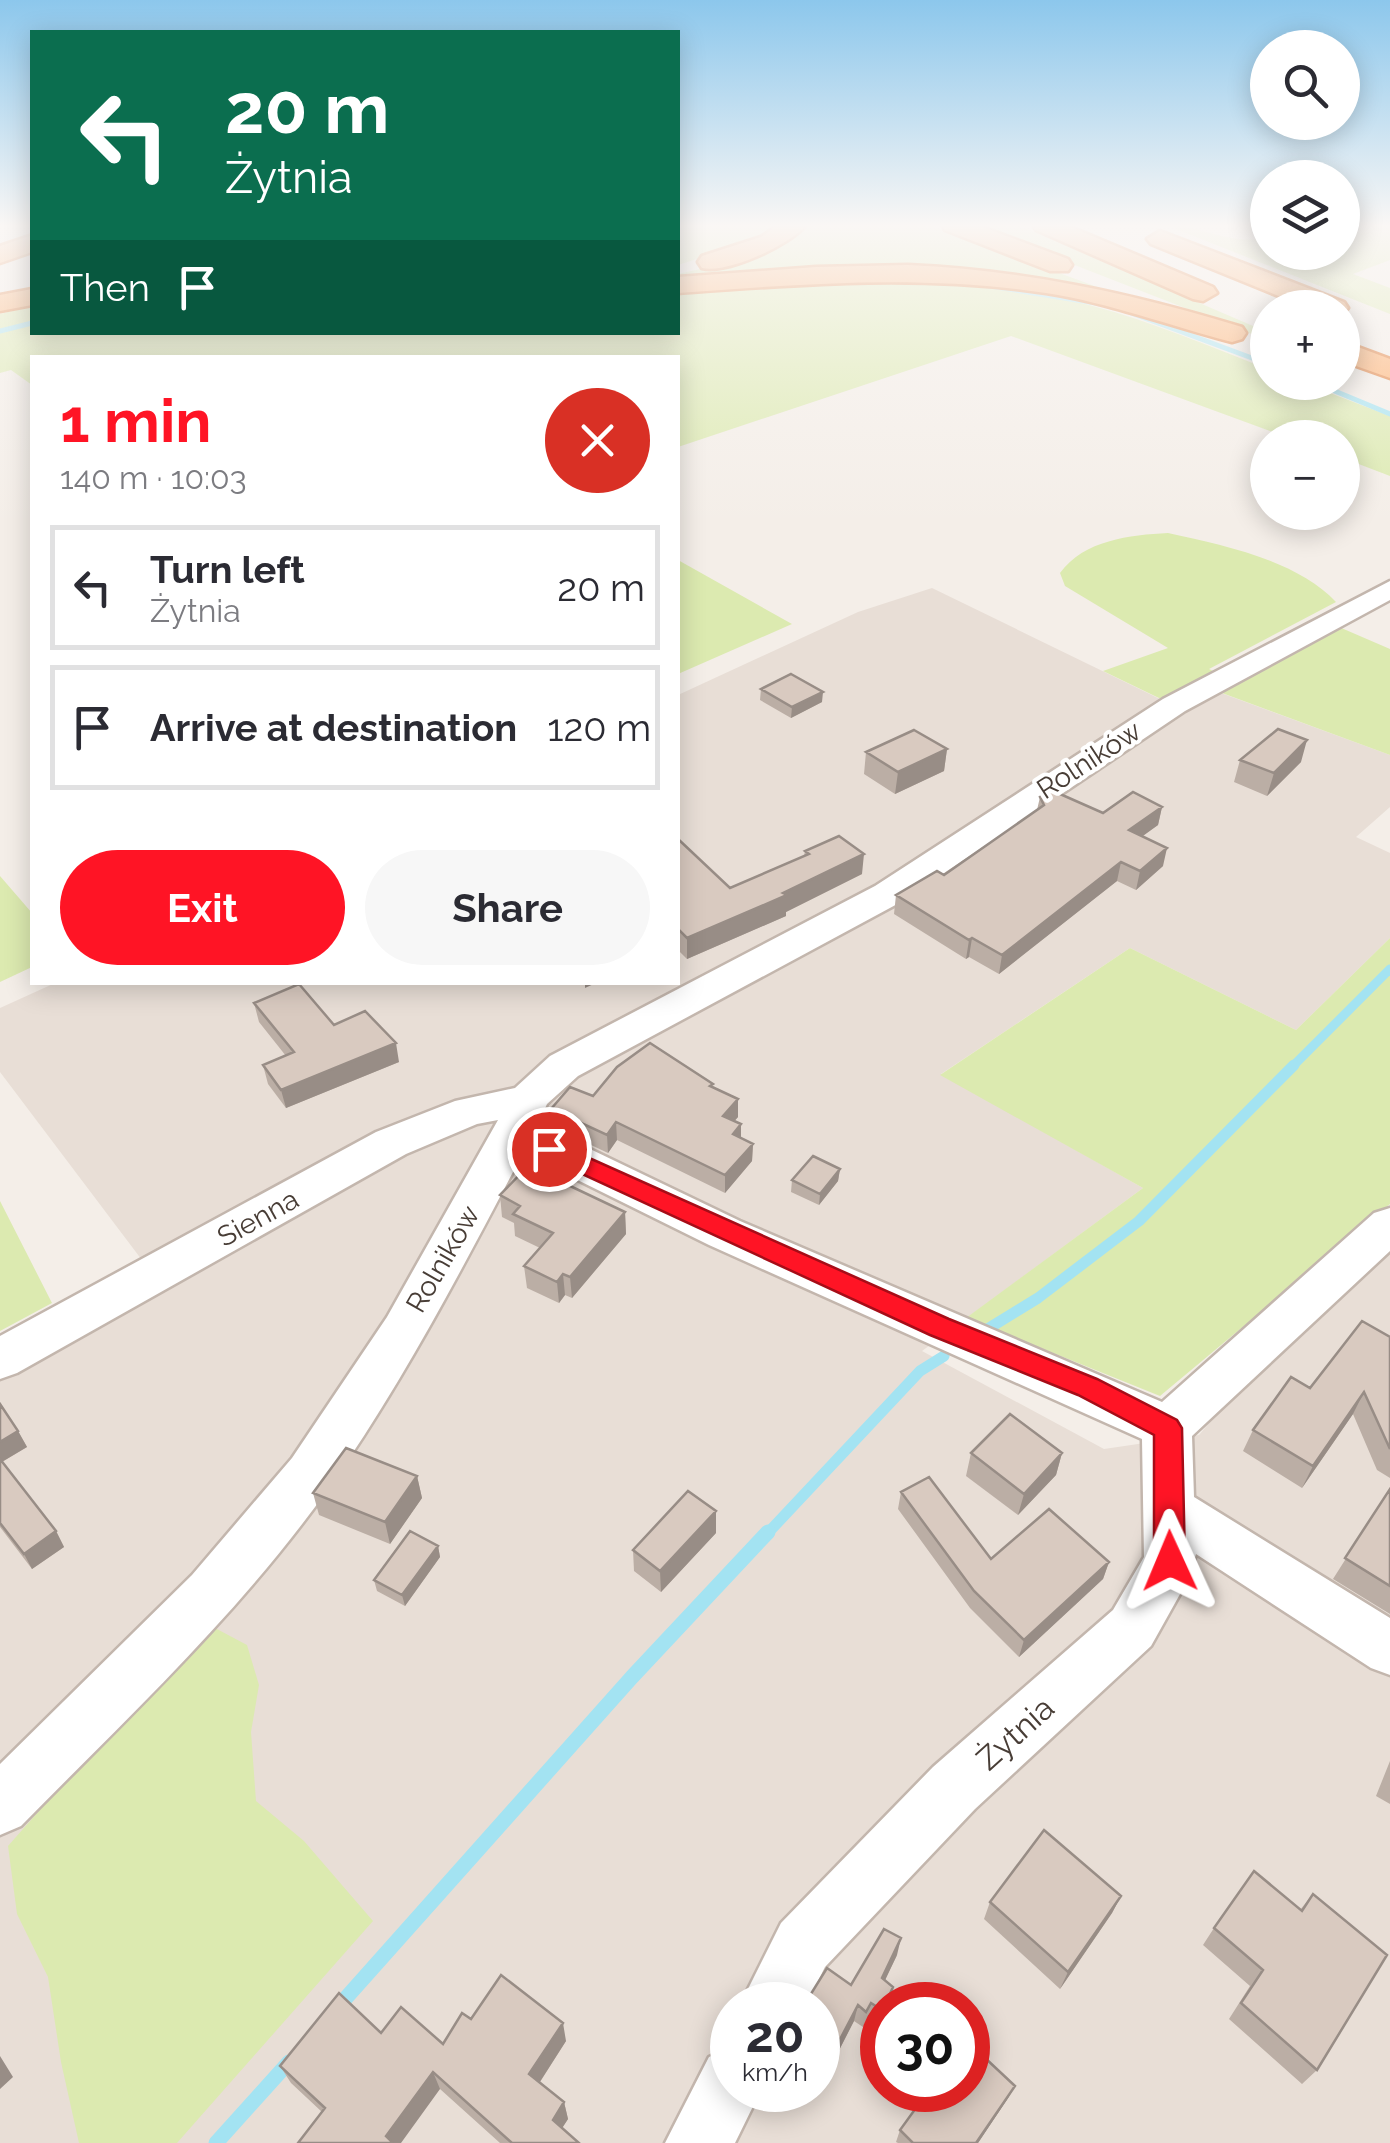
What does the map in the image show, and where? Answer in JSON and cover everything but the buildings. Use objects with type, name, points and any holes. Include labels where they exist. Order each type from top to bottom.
[{"type":"highway","points":[[1228,325],[1245,329]]},
{"type":"highway","points":[[1234,325],[1245,329]]},
{"type":"highway","points":[[1237,325],[1245,329]]},
{"type":"highway","points":[[1360,328],[1390,350]]},
{"type":"highway","points":[[1360,358],[1390,370]]},
{"type":"highway","points":[[1360,382],[1390,394]]},
{"type":"street","name":"Rolników","points":[[0,1805],[274,1520],[335,1439],[421,1301],[504,1114],[564,1066],[888,894],[1174,705],[1390,589]]},
{"type":"street","name":"Sienna","points":[[0,1359],[391,1143],[504,1114]]},
{"type":"street","points":[[504,1114],[682,1211],[940,1327],[1088,1387],[1168,1428],[1390,1225]]},
{"type":"street","name":"Żytnia","points":[[784,1982],[803,1946],[954,1788],[1132,1628],[1170,1561],[1168,1428]]},
{"type":"street","points":[[1168,1508],[1390,1649]]},
{"type":"street","points":[[699,2143],[715,2112]]},
{"type":"shaded area","points":[[932,588],[1160,699],[1194,683],[1390,755],[1390,807],[1356,837],[1390,853],[1390,938],[1296,1030],[1130,948],[941,1074],[1143,1188],[922,1351],[1104,1449],[1199,1435],[1390,1210],[1390,2143],[0,2143],[0,1359],[154,1276],[0,1072],[0,1008],[51,985],[680,985],[680,694],[858,612]]},
{"type":"green space","points":[[0,325],[30,325],[30,335],[680,335],[680,325],[1154,325],[1250,362],[1250,400],[1348,400],[1390,416],[1390,476],[1360,465],[1360,420],[1250,420],[1250,424],[1011,336],[680,446],[680,355],[30,355],[30,384],[11,370],[0,373]]},
{"type":"green space","points":[[1229,325],[1250,325],[1250,333]]},
{"type":"green space","points":[[1168,533],[1235,549],[1280,565],[1320,587],[1336,602],[1209,669],[1233,681],[1339,627],[1390,649],[1390,755],[1195,683],[1161,699],[1103,671],[1168,648],[1065,586],[1060,573],[1095,546]]},
{"type":"green space","points":[[680,561],[792,624],[680,673]]},
{"type":"green space","points":[[0,876],[30,911],[30,968],[0,982]]},
{"type":"green space","points":[[1390,938],[1390,1204],[1160,1396],[966,1318],[1143,1188],[940,1075],[1130,948],[1296,1030]]},
{"type":"green space","points":[[0,1201],[52,1303],[0,1331]]},
{"type":"green space","points":[[215,1628],[247,1645],[259,1685],[251,1732],[256,1801],[304,1841],[373,1921],[177,2143],[79,2143],[48,1977],[17,1914],[8,1846],[180,1651]]},
{"type":"waterway","points":[[0,331],[24,325]]},
{"type":"waterway","points":[[1163,325],[1250,357]]},
{"type":"waterway","points":[[1356,400],[1390,414]]},
{"type":"waterway","points":[[1294,1065],[1390,969]]},
{"type":"waterway","points":[[981,1333],[1038,1298],[1139,1221],[1294,1065]]},
{"type":"waterway","points":[[1291,1068],[1294,1065]]},
{"type":"waterway","points":[[766,1535],[920,1371],[944,1356]]},
{"type":"waterway","points":[[337,2008],[632,1677],[768,1532]]},
{"type":"waterway","points":[[216,2143],[289,2062]]},
{"type":"route","points":[[549,1149],[940,1327],[1088,1387],[1168,1428],[1170,1561]]}]
